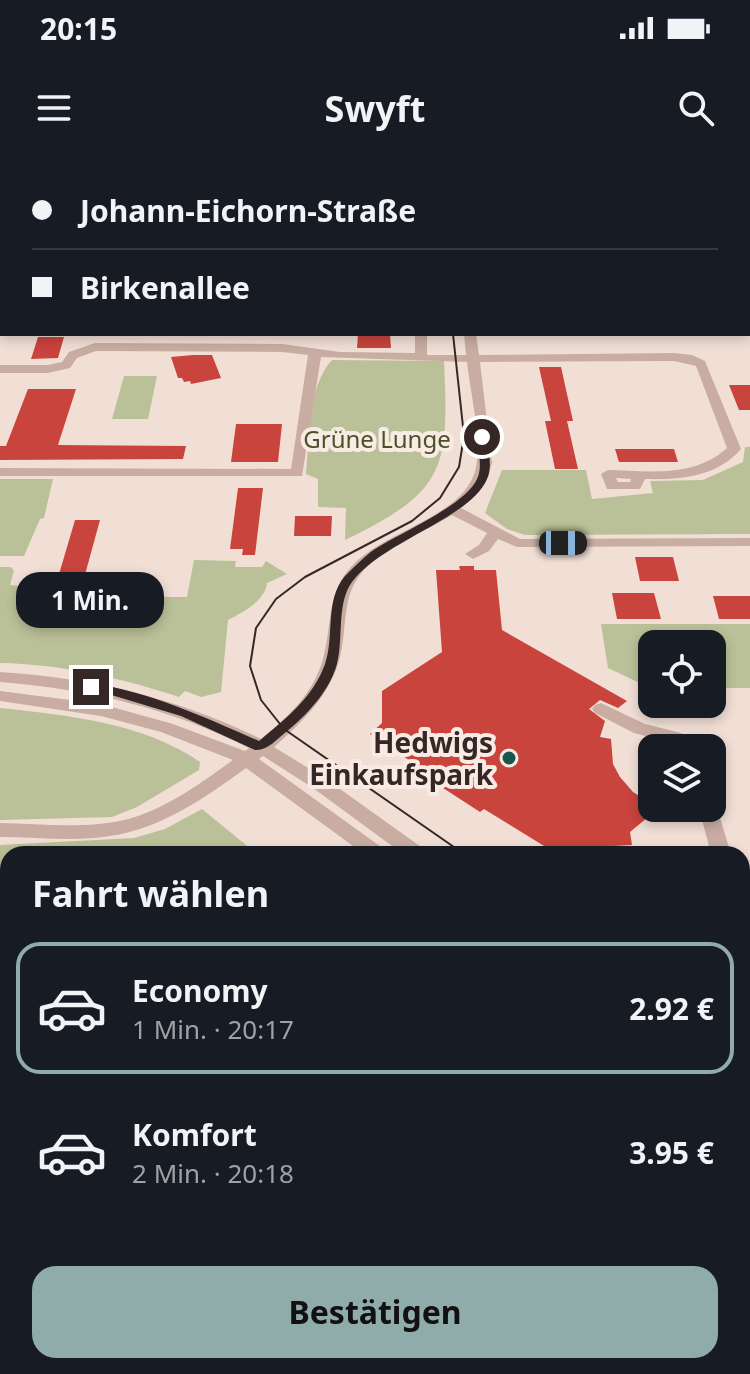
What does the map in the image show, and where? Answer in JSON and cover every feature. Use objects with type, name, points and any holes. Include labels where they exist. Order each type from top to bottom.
[{"type":"street","points":[[421,336],[421,357]]},
{"type":"street","points":[[0,830],[105,830],[144,821],[221,777],[300,715],[332,662],[339,595],[348,580],[374,554],[452,509],[482,479],[485,463],[470,336]]},
{"type":"street","points":[[0,369],[48,369],[66,365],[73,355],[95,347],[183,341],[315,353],[474,358],[674,357],[688,358],[701,364],[734,449],[721,463],[693,473],[640,474]]},
{"type":"street","points":[[0,472],[297,473],[315,353]]},
{"type":"street","points":[[452,509],[517,543],[750,542]]},
{"type":"street","points":[[473,554],[484,548],[494,533]]},
{"type":"street","points":[[0,677],[44,679],[115,690],[185,713],[404,846]]},
{"type":"street","points":[[0,696],[101,710],[252,752],[367,846]]},
{"type":"street","points":[[601,709],[640,729],[662,734]]},
{"type":"street","points":[[712,822],[719,846]]},
{"type":"green space","name":"Grüne Lunge","points":[[332,360],[444,361],[445,428],[442,452],[434,473],[404,507],[345,540],[346,508],[318,507],[318,479],[306,474],[314,399],[324,371]]},
{"type":"green space","points":[[124,376],[157,376],[148,419],[112,419]]},
{"type":"green space","points":[[745,447],[750,447],[750,534],[525,535],[507,529],[485,513],[502,470],[586,470],[592,499],[653,493],[650,481],[703,480],[743,462]]},
{"type":"green space","points":[[0,479],[53,479],[44,518],[40,519],[24,556],[0,556]]},
{"type":"green space","points":[[194,560],[236,561],[235,567],[262,567],[266,561],[287,574],[267,583],[258,601],[228,620],[221,692],[201,697],[185,691],[179,697],[91,673],[0,663],[0,567],[11,567],[14,571],[10,585],[126,597],[187,597]]},
{"type":"green space","points":[[601,624],[750,624],[750,688],[726,688],[726,630],[638,630],[638,682],[608,668]]},
{"type":"green space","points":[[0,708],[78,718],[130,730],[178,749],[200,762],[199,770],[137,807],[112,817],[0,820]]},
{"type":"green space","points":[[202,809],[247,846],[0,846],[134,838],[165,829]]},
{"type":"building","points":[[358,336],[390,336],[391,348],[357,348]]},
{"type":"building","points":[[38,337],[64,337],[58,358],[31,359]]},
{"type":"building","points":[[212,355],[221,378],[191,384],[178,378],[171,357]]},
{"type":"building","points":[[539,367],[561,367],[573,421],[567,421],[578,469],[555,469],[545,421],[551,421]]},
{"type":"building","points":[[729,385],[750,385],[750,410],[739,410]]},
{"type":"building","points":[[28,389],[76,389],[58,445],[186,446],[183,459],[0,460],[0,446],[6,446]]},
{"type":"building","points":[[236,424],[282,424],[278,462],[231,462]]},
{"type":"building","points":[[615,449],[674,449],[678,462],[619,462]]},
{"type":"building","points":[[238,488],[263,488],[255,555],[242,555],[243,549],[230,549]]},
{"type":"building","points":[[295,516],[332,516],[331,536],[294,536]]},
{"type":"building","points":[[75,520],[100,520],[83,582],[57,581]]},
{"type":"building","points":[[635,557],[673,557],[679,581],[640,581]]},
{"type":"building","name":"Hedwigs Einkaufspark","points":[[459,566],[474,566],[474,570],[496,570],[502,630],[627,701],[618,708],[600,700],[589,709],[605,721],[600,737],[611,739],[613,764],[620,777],[638,795],[638,822],[642,822],[630,832],[632,845],[544,846],[484,809],[480,812],[423,775],[427,772],[370,734],[382,723],[382,691],[442,652],[436,570],[460,570]]},
{"type":"building","points":[[612,593],[654,593],[661,619],[617,619]]},
{"type":"building","points":[[713,596],[750,596],[750,619],[719,619]]},
{"type":"tram line","points":[[452,846],[284,729],[261,700],[250,666],[256,628],[276,599],[305,577],[412,521],[440,498],[459,467],[464,436],[453,336]]},
{"type":"place","name":"Hedwigs Einkaufspark","points":[[509,758]]},
{"type":"route","points":[[91,687],[115,690],[185,713],[260,747],[300,715],[322,683],[332,662],[339,595],[348,580],[374,554],[452,509],[477,487],[485,463],[482,437]]}]
